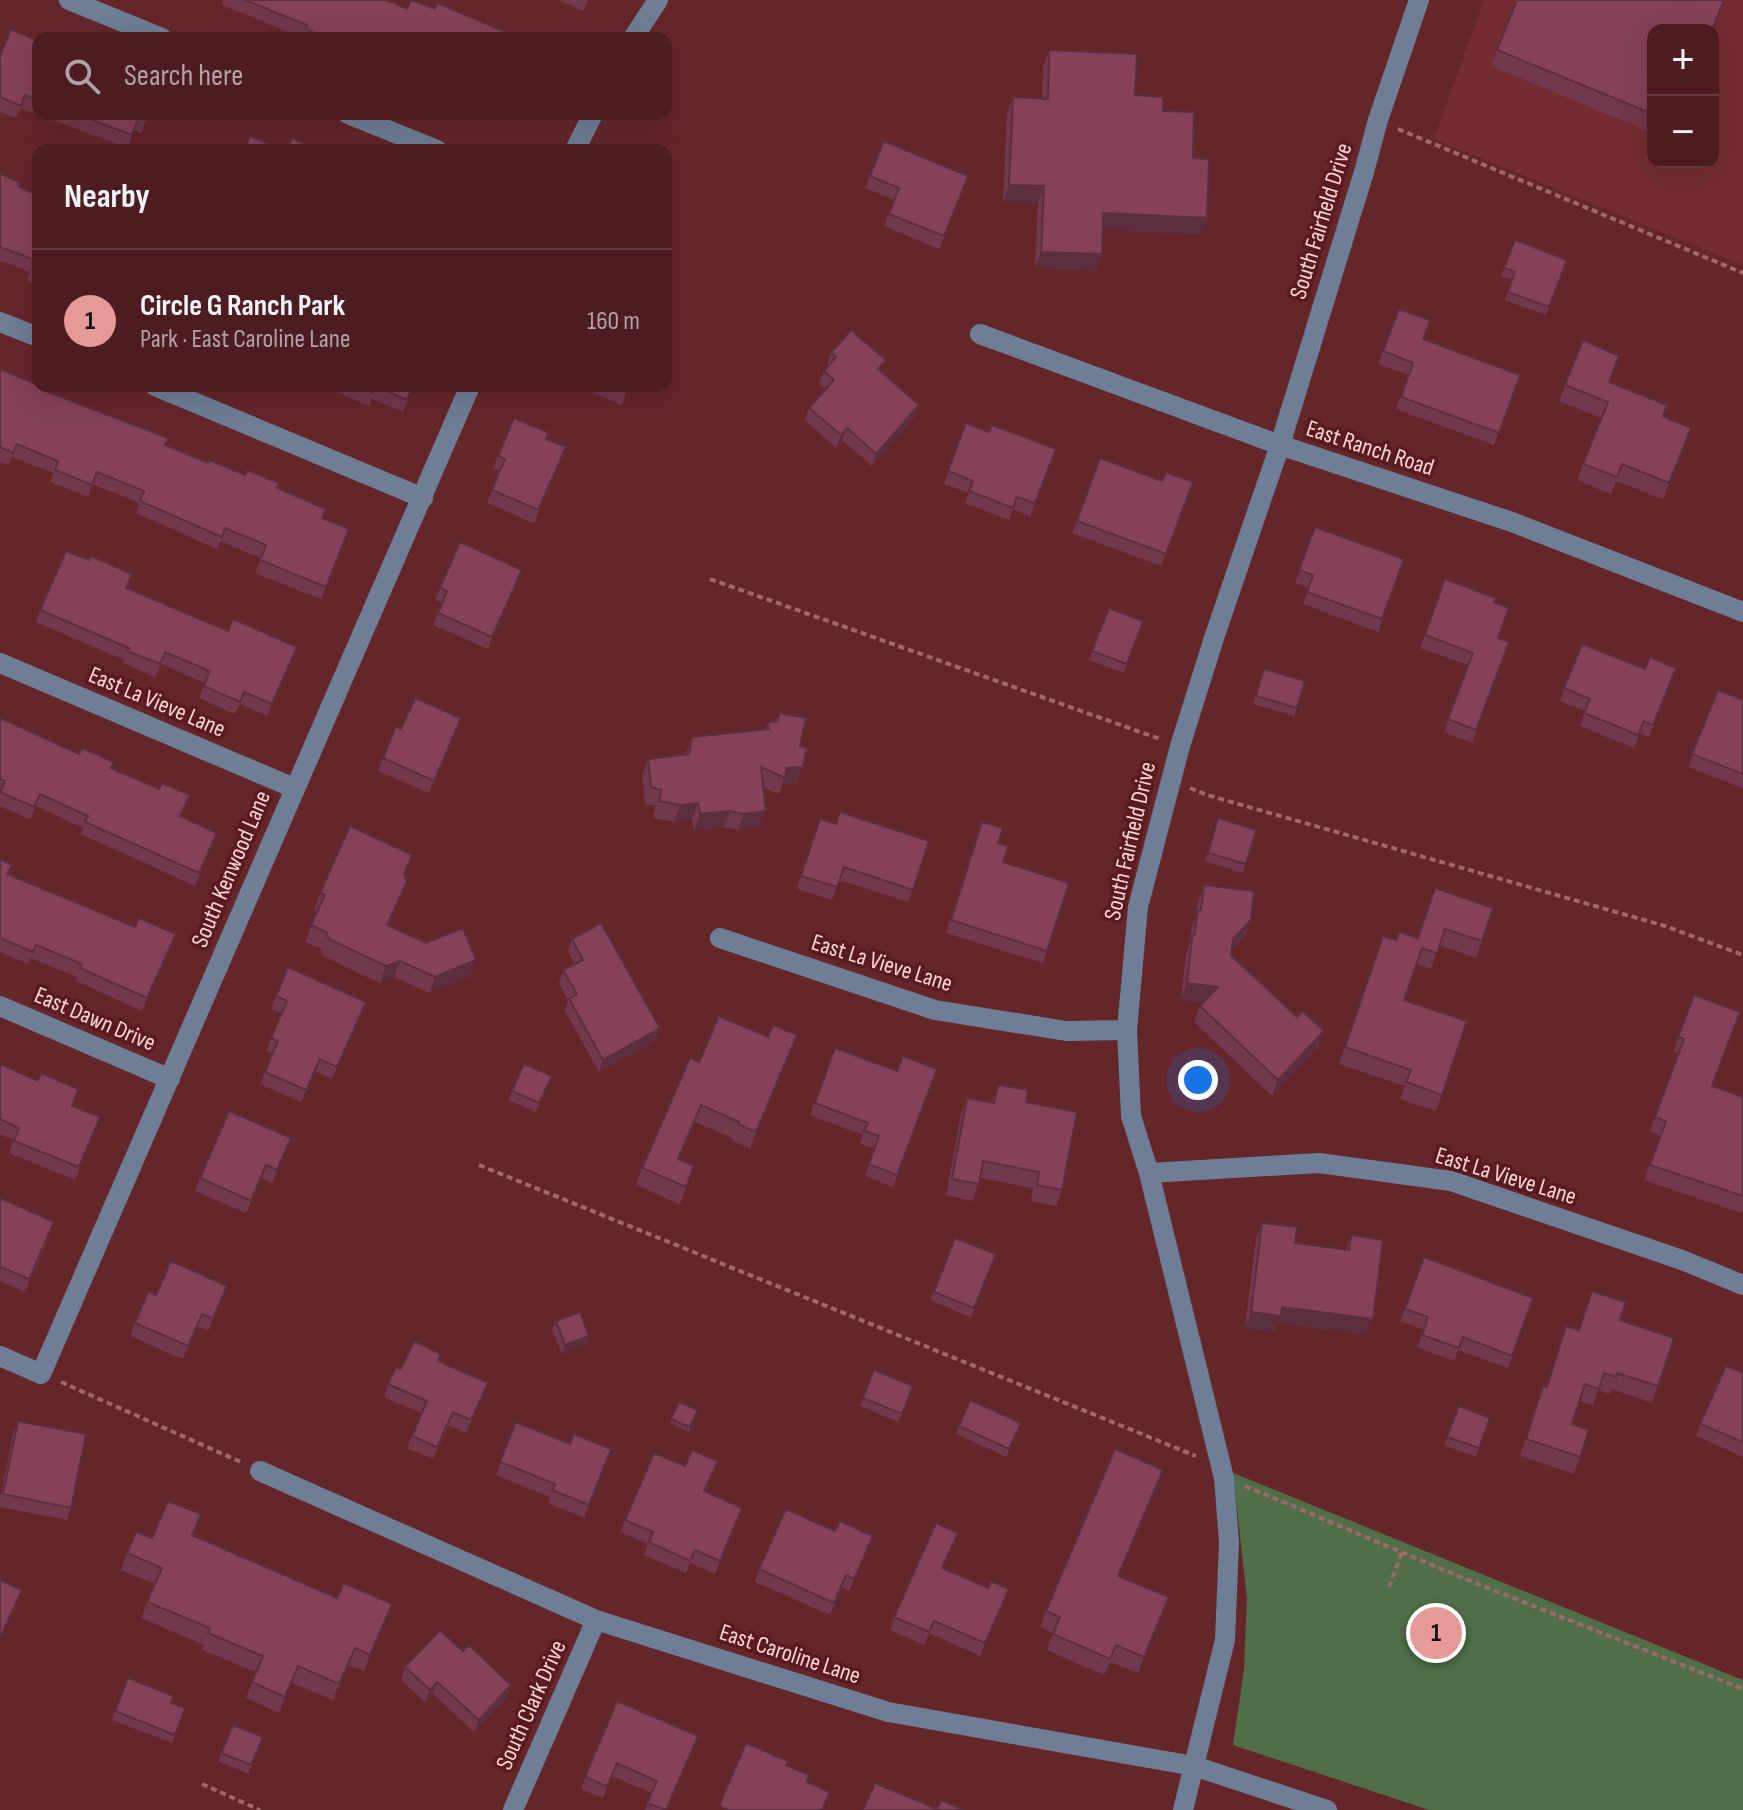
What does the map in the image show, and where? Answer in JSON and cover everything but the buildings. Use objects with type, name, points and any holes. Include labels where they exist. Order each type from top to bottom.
[{"type":"street","points":[[69,0],[147,32]]},
{"type":"street","points":[[637,32],[658,0]]},
{"type":"street","name":"South Fairfield Drive","points":[[1183,1810],[1225,1640],[1229,1542],[1222,1472],[1149,1173],[1131,1116],[1127,1030],[1138,907],[1180,746],[1280,445],[1378,120],[1419,0]]},
{"type":"street","points":[[363,120],[422,144]]},
{"type":"street","points":[[578,144],[590,120]]},
{"type":"street","points":[[0,322],[32,335]]},
{"type":"street","name":"East Ranch Road","points":[[980,334],[1280,445],[1512,522],[1743,612]]},
{"type":"street","points":[[169,392],[423,498]]},
{"type":"street","name":"South Kenwood Lane","points":[[41,1374],[467,392]]},
{"type":"street","name":"East La Vieve Lane","points":[[0,663],[294,788]]},
{"type":"street","name":"East La Vieve Lane","points":[[720,938],[935,1010],[1066,1031],[1127,1030]]},
{"type":"street","name":"East Dawn Drive","points":[[0,1006],[170,1079]]},
{"type":"street","name":"East La Vieve Lane","points":[[1149,1173],[1319,1163],[1451,1181],[1682,1260],[1743,1285]]},
{"type":"street","points":[[0,1356],[41,1374]]},
{"type":"street","name":"East Caroline Lane","points":[[260,1471],[596,1620],[888,1712],[1194,1766],[1327,1810]]},
{"type":"street","name":"South Clark Drive","points":[[513,1810],[596,1620]]},
{"type":"path","points":[[1378,120],[1743,273]]},
{"type":"path","points":[[710,579],[1180,746]]},
{"type":"path","points":[[1170,780],[1207,795],[1665,926],[1743,955]]},
{"type":"path","points":[[479,1165],[1222,1472],[1402,1552],[1743,1689]]},
{"type":"path","points":[[41,1374],[260,1471]]},
{"type":"path","points":[[1389,1587],[1402,1552]]},
{"type":"path","points":[[202,1784],[260,1810]]},
{"type":"shaded area","points":[[1484,0],[1743,0],[1743,265],[1434,139]]},
{"type":"green space","points":[[1233,1473],[1743,1680],[1743,1810],[1429,1810],[1233,1745],[1244,1669],[1247,1598]]},
{"type":"place","name":"Circle G Ranch Park","points":[[1436,1633]]}]
